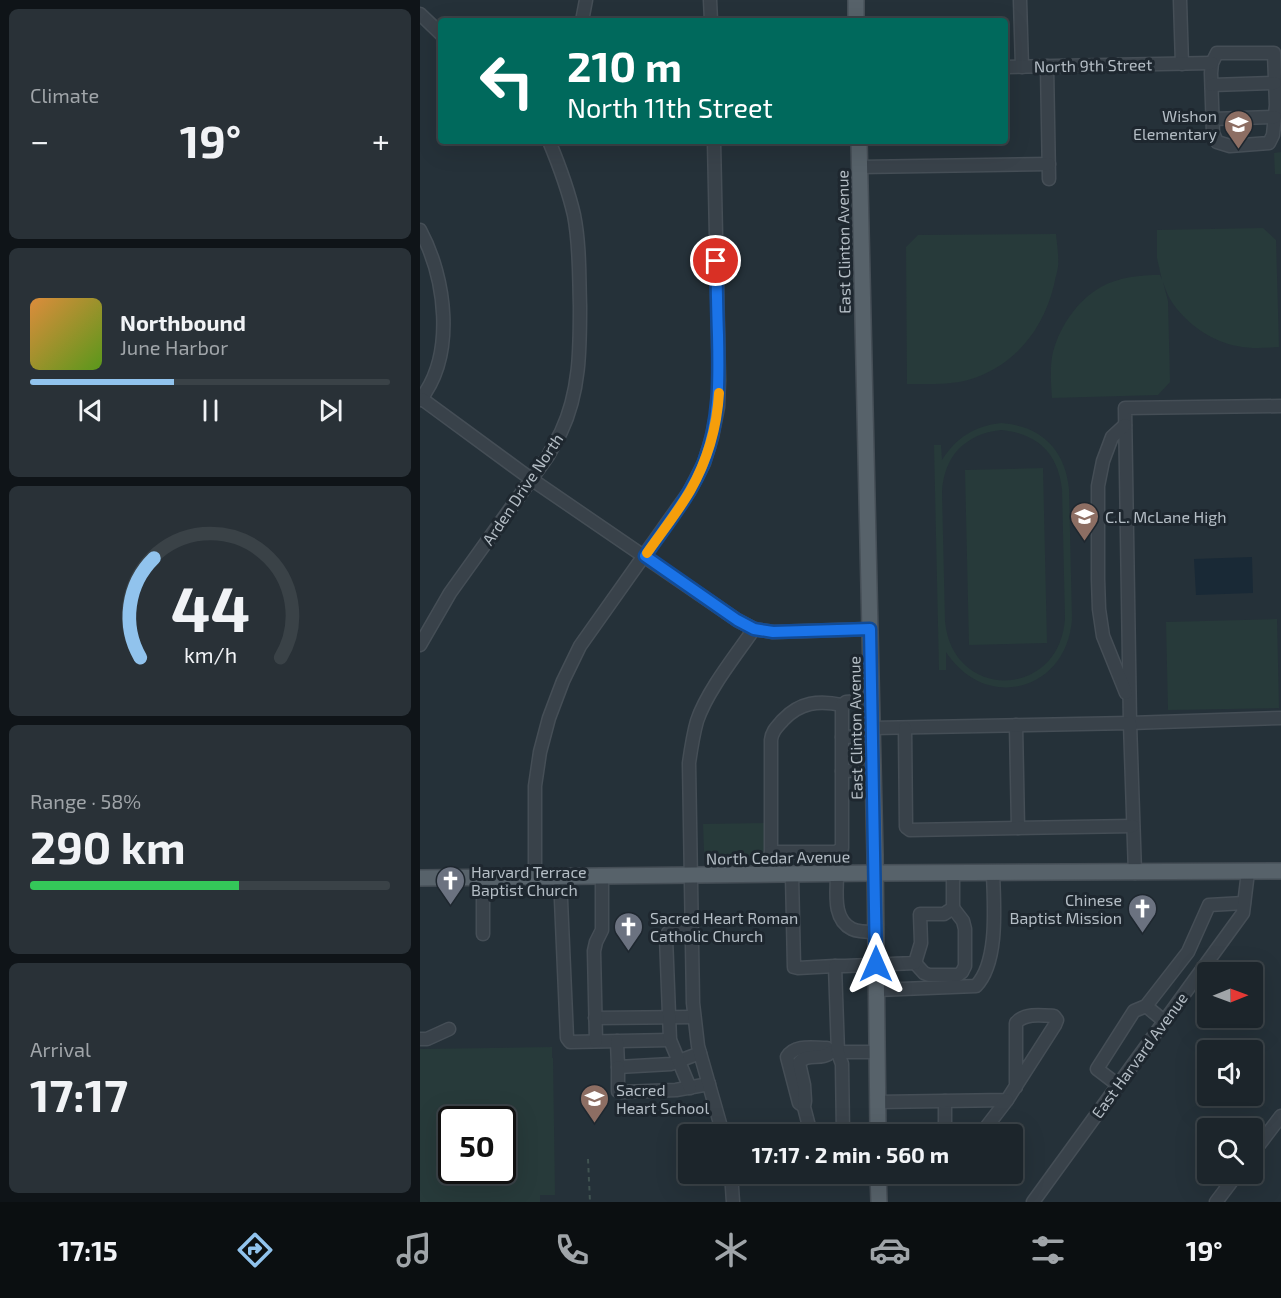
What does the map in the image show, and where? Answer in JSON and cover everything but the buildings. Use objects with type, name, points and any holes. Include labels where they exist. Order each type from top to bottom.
[{"type":"main road","points":[[856,0],[856,18]]},
{"type":"main road","name":"East Clinton Avenue","points":[[859,144],[876,873],[878,1124]]},
{"type":"main road","name":"North Cedar Avenue","points":[[420,878],[1281,871]]},
{"type":"main road","points":[[878,1184],[879,1202]]},
{"type":"street","points":[[583,18],[586,0]]},
{"type":"street","points":[[710,0],[711,18]]},
{"type":"street","points":[[1020,0],[1022,67]]},
{"type":"street","points":[[1180,0],[1182,64]]},
{"type":"street","points":[[420,14],[438,31]]},
{"type":"street","points":[[1217,53],[1274,53],[1275,117],[1274,135],[1269,143],[1230,146],[1217,142],[1212,133],[1212,63],[1217,53]]},
{"type":"street","name":"North 9th Street","points":[[1008,67],[1212,63]]},
{"type":"street","points":[[1047,66],[1049,179]]},
{"type":"street","points":[[1212,85],[1275,83]]},
{"type":"street","points":[[1212,118],[1275,117]]},
{"type":"street","name":"Arden Drive North","points":[[420,645],[450,593],[548,456],[571,407],[578,377],[580,340],[579,250],[574,215],[566,184],[550,144]]},
{"type":"street","points":[[535,877],[535,786],[540,752],[549,718],[563,681],[580,646],[689,492],[704,463],[712,437],[718,407],[719,380],[714,144]]},
{"type":"street","points":[[860,167],[1049,164]]},
{"type":"street","points":[[420,230],[434,263],[442,296],[444,325],[441,355],[433,378],[421,399],[531,479],[737,620],[754,629],[773,632],[870,629]]},
{"type":"street","points":[[1135,873],[1125,408],[1281,406]]},
{"type":"street","points":[[1125,424],[1112,437],[1103,461],[1098,486],[1098,579],[1103,636],[1130,702]]},
{"type":"street","points":[[720,1124],[700,1053],[694,1017],[689,763],[698,719],[708,697],[754,629]]},
{"type":"street","points":[[771,875],[772,732],[792,712],[807,704],[830,702],[842,705],[846,702],[872,700]]},
{"type":"street","points":[[771,852],[836,852],[842,848],[842,705]]},
{"type":"street","points":[[842,737],[905,728],[1281,718]]},
{"type":"street","points":[[1016,725],[1018,828]]},
{"type":"street","points":[[905,728],[906,826],[910,830],[1133,826]]},
{"type":"street","points":[[842,771],[873,770]]},
{"type":"street","name":"East Harvard Avenue","points":[[1033,1202],[1243,913],[1248,872]]},
{"type":"street","points":[[915,963],[924,974],[929,975],[958,975],[965,966],[965,929],[963,921],[953,908],[953,873]]},
{"type":"street","points":[[877,990],[976,986],[983,978],[991,950],[994,920],[993,873]]},
{"type":"street","points":[[837,874],[837,904],[840,917],[848,927],[854,930],[876,932]]},
{"type":"street","points":[[792,875],[794,967],[915,963]]},
{"type":"street","points":[[596,1041],[594,951],[602,930],[602,876]]},
{"type":"street","points":[[560,877],[567,1038],[570,1042],[670,1040]]},
{"type":"street","points":[[483,878],[483,934]]},
{"type":"street","points":[[1118,1085],[1097,1069],[1134,1011],[1146,1006],[1188,952],[1209,905],[1244,903]]},
{"type":"street","points":[[915,963],[921,943],[920,914],[944,914],[953,908]]},
{"type":"street","points":[[690,1088],[670,1040],[666,937],[671,931],[692,931]]},
{"type":"street","points":[[834,966],[835,1053],[842,1064],[843,1124]]},
{"type":"street","points":[[1170,976],[1187,990]]},
{"type":"street","points":[[1146,1006],[1164,1021]]},
{"type":"street","points":[[989,1124],[1007,1100],[1016,1086],[1055,1025],[1057,1020],[1054,1016],[1024,1016],[1016,1023],[1016,1086]]},
{"type":"street","points":[[595,1018],[694,1017]]},
{"type":"street","points":[[420,1039],[427,1039],[449,1029]]},
{"type":"street","points":[[617,1041],[618,1091],[676,1090],[708,1084]]},
{"type":"street","points":[[808,1124],[804,1107],[804,1085],[799,1062],[801,1059],[835,1053],[878,1052]]},
{"type":"street","points":[[618,1067],[671,1064],[700,1053]]},
{"type":"street","points":[[878,1102],[1007,1100]]},
{"type":"street","points":[[945,1101],[945,1124]]},
{"type":"street","points":[[1263,1140],[1281,1116]]},
{"type":"street","points":[[732,1184],[733,1202]]},
{"type":"street","points":[[1216,1202],[1230,1184]]},
{"type":"path","points":[[588,1159],[590,1202]]},
{"type":"shaded area","points":[[1281,152],[1281,174],[1275,174],[1274,153]]},
{"type":"shaded area","points":[[1263,228],[1276,240],[1279,347],[1242,347],[1208,335],[1190,323],[1176,307],[1163,282],[1168,301],[1170,382],[1158,395],[1052,398],[1052,357],[1058,336],[1076,308],[1092,293],[1115,281],[1152,275],[1160,275],[1162,280],[1157,258],[1157,230]]},
{"type":"shaded area","points":[[1056,234],[1058,269],[1049,301],[1034,331],[1013,356],[984,374],[961,382],[907,384],[906,247],[918,235]]},
{"type":"shaded area","points":[[1001,423],[1015,425],[1028,429],[1048,442],[1062,462],[1069,489],[1072,619],[1067,644],[1056,663],[1040,677],[1022,685],[1002,687],[982,683],[963,671],[946,652],[946,670],[939,670],[934,445],[941,445],[942,460],[953,445],[967,434]],"holes":[[[1001,430],[1025,435],[1044,447],[1056,465],[1060,476],[1065,619],[1058,646],[1045,665],[1026,676],[1005,680],[984,677],[966,666],[952,647],[945,621],[942,492],[947,468],[952,458],[967,442],[988,432]]]},
{"type":"shaded area","points":[[1043,468],[1047,643],[969,645],[965,470]]},
{"type":"shaded area","points":[[1277,619],[1279,708],[1168,710],[1166,622]]},
{"type":"shaded area","points":[[766,823],[767,857],[710,858],[706,856],[703,824]]},
{"type":"shaded area","points":[[552,1047],[555,1195],[540,1195],[540,1202],[420,1202],[420,1049]]},
{"type":"water","points":[[1252,557],[1253,593],[1196,595],[1194,559]]},
{"type":"slow traffic","points":[[647,553],[689,492],[704,463],[712,437],[719,393]]},
{"type":"place","name":"Wishon Elementary","points":[[1238,150]]},
{"type":"place","name":"C.L. McLane High","points":[[1084,542]]},
{"type":"place","name":"Harvard Terrace Baptist Church","points":[[450,906]]},
{"type":"place","name":"Chinese Baptist Mission","points":[[1143,934]]},
{"type":"place","name":"Sacred Heart Roman Catholic Church","points":[[629,952]]},
{"type":"place","name":"Sacred Heart School","points":[[595,1124]]},
{"type":"route","points":[[716,261],[719,380],[718,407],[712,437],[704,463],[689,492],[645,556],[737,620],[754,629],[773,632],[870,629],[876,964]]}]
